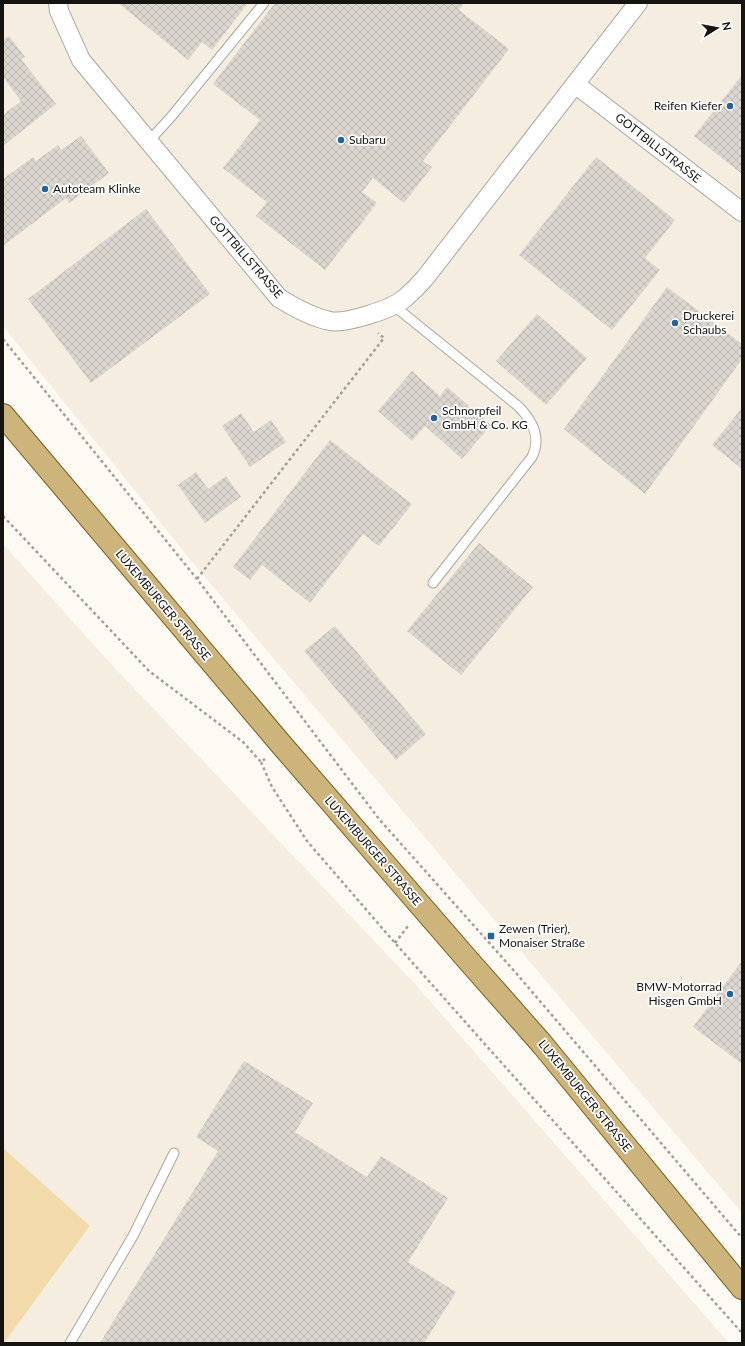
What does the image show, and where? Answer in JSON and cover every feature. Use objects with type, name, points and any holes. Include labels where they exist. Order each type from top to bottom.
[{"type":"main road","name":"LUXEMBURGER STRASSE","points":[[3,415],[280,743],[422,908],[542,1044],[742,1288]]},
{"type":"street","name":"GOTTBILLSTRASSE","points":[[58,3],[59,11],[81,60],[279,298],[304,313],[331,321],[358,318],[381,311],[405,299],[425,278],[638,3]]},
{"type":"street","name":"GOTTBILLSTRASSE","points":[[575,84],[742,212]]},
{"type":"lane","points":[[148,141],[171,117],[264,3]]},
{"type":"lane","points":[[393,305],[518,406],[527,415],[532,425],[537,442],[536,450],[532,457],[433,583]]},
{"type":"lane","points":[[70,1343],[133,1236],[174,1153]]},
{"type":"path","points":[[197,580],[384,338],[358,318]]},
{"type":"path","points":[[3,339],[197,580],[379,819],[516,973],[742,1238]]},
{"type":"path","points":[[3,516],[149,671],[243,742],[261,762],[272,787],[307,842],[742,1333]]},
{"type":"path","points":[[261,762],[280,743]]},
{"type":"shaded area","points":[[3,3],[742,3],[742,1213],[188,557],[3,326]]},
{"type":"shaded area","points":[[3,544],[111,664],[416,985],[729,1343],[4,1343],[90,1227],[3,1148]]},
{"type":"shaded area","points":[[3,1148],[90,1226],[4,1343],[3,1343]]},
{"type":"building","points":[[118,3],[248,3],[212,50],[202,42],[188,60]]},
{"type":"building","name":"Subaru","points":[[275,3],[464,3],[459,10],[509,49],[423,161],[432,167],[404,203],[373,178],[362,192],[377,203],[325,270],[256,216],[267,202],[223,168],[260,120],[213,84]]},
{"type":"building","points":[[9,36],[25,57],[21,59],[56,104],[3,146],[3,115],[21,101],[3,77],[3,40]]},
{"type":"building","name":"Reifen Kiefer","points":[[742,75],[742,174],[694,136]]},
{"type":"building","name":"Autoteam Klinke","points":[[81,136],[109,173],[69,203],[66,198],[3,246],[3,179],[33,157],[36,161],[58,145],[61,150]]},
{"type":"building","points":[[596,157],[675,220],[645,258],[660,270],[612,330],[519,255]]},
{"type":"building","points":[[146,209],[210,294],[91,383],[28,299]]},
{"type":"building","points":[[667,287],[742,344],[742,359],[645,494],[564,429]]},
{"type":"building","points":[[537,314],[587,358],[546,405],[496,361]]},
{"type":"building","name":"Schnorpfeil GmbH & Co. KG","points":[[412,371],[440,396],[447,387],[491,425],[462,459],[425,426],[412,441],[378,411]]},
{"type":"building","points":[[742,408],[742,469],[712,445]]},
{"type":"building","points":[[241,413],[254,432],[271,420],[286,442],[250,467],[222,426]]},
{"type":"building","points":[[330,440],[412,504],[379,546],[363,534],[310,603],[262,565],[250,580],[233,567]]},
{"type":"building","points":[[196,472],[208,489],[226,476],[241,497],[205,523],[178,485]]},
{"type":"building","points":[[479,543],[533,587],[461,675],[407,631]]},
{"type":"building","points":[[335,626],[426,734],[396,760],[304,651]]},
{"type":"building","name":"BMW-Motorrad Hisgen GmbH","points":[[742,961],[742,1064],[693,1027]]},
{"type":"building","points":[[244,1061],[313,1103],[295,1132],[367,1177],[381,1156],[448,1198],[408,1262],[456,1292],[424,1343],[100,1343],[218,1151],[196,1137]]},
{"type":"place","name":"Reifen Kiefer","points":[[730,106]]},
{"type":"place","name":"Subaru","points":[[341,140]]},
{"type":"place","name":"Autoteam Klinke","points":[[45,189]]},
{"type":"place","name":"Druckerei Schaubs","points":[[675,323]]},
{"type":"place","name":"Schnorpfeil GmbH & Co. KG","points":[[434,418]]},
{"type":"place","name":"Zewen (Trier), Monaiser Straße","points":[[491,936]]},
{"type":"place","name":"BMW-Motorrad Hisgen GmbH","points":[[730,994]]}]
